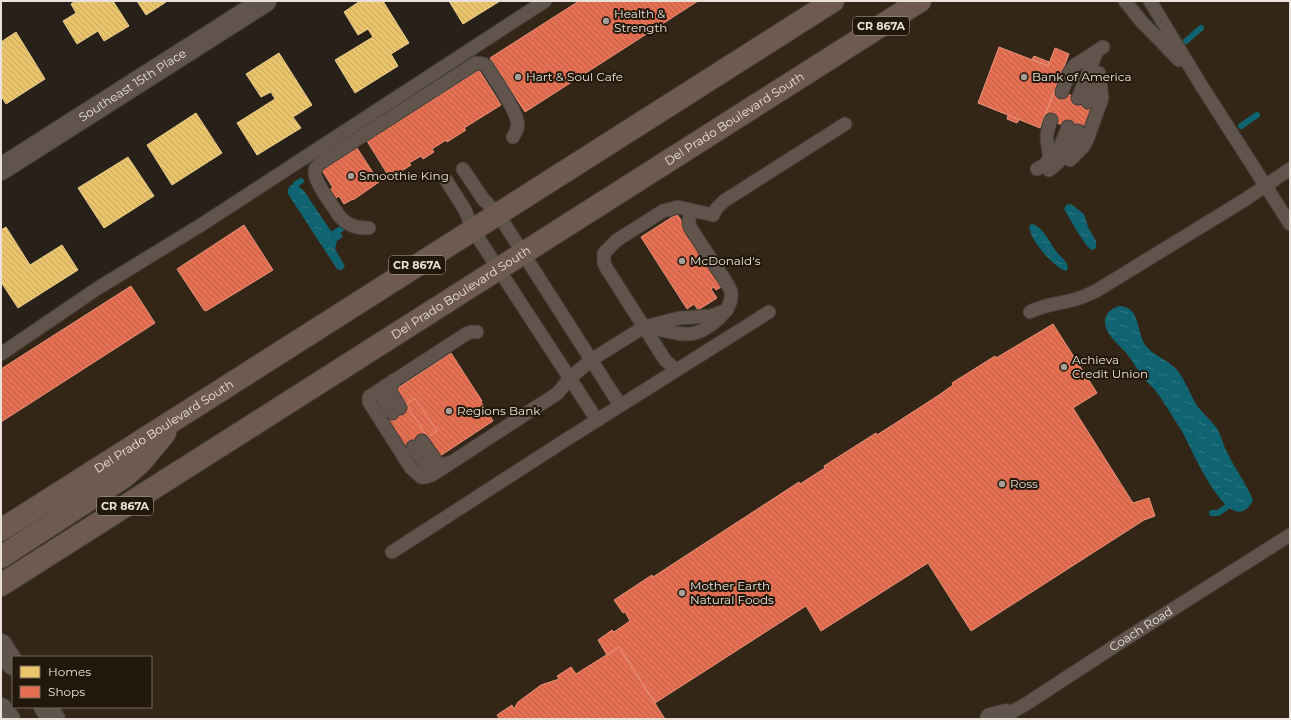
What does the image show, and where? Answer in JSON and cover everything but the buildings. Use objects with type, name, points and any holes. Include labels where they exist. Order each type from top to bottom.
[{"type":"main road","name":"Del Prado Boulevard South","points":[[1,530],[833,1]]},
{"type":"main road","points":[[842,50],[892,1]]},
{"type":"main road","name":"Del Prado Boulevard South","points":[[3,585],[920,1]]},
{"type":"main road","points":[[1,557],[124,477],[141,462],[181,416]]},
{"type":"street","name":"Southeast 15th Place","points":[[1,169],[265,1]]},
{"type":"street","points":[[1,645],[12,662]]},
{"type":"street","points":[[46,708],[54,719]]},
{"type":"street","points":[[1,709],[9,719]]},
{"type":"lane","points":[[1,354],[98,288],[201,225],[545,1]]},
{"type":"lane","points":[[1125,1],[1141,21],[1201,85]]},
{"type":"lane","points":[[1150,1],[1201,85],[1290,224]]},
{"type":"lane","points":[[1097,58],[1093,89],[1075,97],[1078,72],[1097,58]]},
{"type":"lane","points":[[1070,160],[1087,140],[1102,98],[1097,58]]},
{"type":"lane","points":[[368,228],[353,227],[344,222],[316,178],[315,170],[320,163],[471,66],[480,63],[487,67],[514,110],[518,124],[517,130],[513,137]]},
{"type":"lane","points":[[393,100],[401,112]]},
{"type":"lane","points":[[676,370],[666,360],[607,269],[604,262],[604,253],[617,240],[663,211],[678,207],[713,215],[724,201],[845,124]]},
{"type":"lane","points":[[1064,125],[1073,143],[1061,161],[1046,163],[1064,125]]},
{"type":"lane","points":[[463,169],[483,199],[498,214],[620,405]]},
{"type":"lane","points":[[1030,312],[1046,305],[1083,297],[1096,290],[1266,186],[1290,169]]},
{"type":"lane","points":[[446,180],[465,210],[473,230],[597,420]]},
{"type":"lane","points":[[477,332],[466,334],[369,397],[369,402],[411,468],[421,477],[426,477],[448,464],[558,393],[570,378],[591,360],[644,327],[689,334],[712,324],[727,310],[731,300],[730,291],[690,227],[688,221],[689,216],[693,211]]},
{"type":"lane","points":[[392,552],[620,405],[769,312]]},
{"type":"lane","points":[[389,383],[389,390],[396,410]]},
{"type":"lane","points":[[417,444],[429,469],[437,470],[448,464]]},
{"type":"lane","name":"Coach Road","points":[[999,717],[1026,704],[1290,535]]},
{"type":"shaded area","points":[[535,1],[1290,1],[1290,719],[1,719],[1,348]]},
{"type":"water","points":[[296,184],[304,191],[337,240],[335,249],[345,266],[342,270],[337,269],[288,194],[288,189],[291,185]]},
{"type":"water","points":[[1071,204],[1084,214],[1088,227],[1096,241],[1096,248],[1092,250],[1087,246],[1064,209],[1066,205]]},
{"type":"water","points":[[1033,224],[1043,232],[1065,261],[1068,266],[1066,271],[1061,269],[1049,259],[1038,246],[1029,227]]},
{"type":"water","points":[[1120,306],[1127,307],[1132,311],[1146,346],[1177,370],[1198,407],[1218,430],[1233,464],[1253,500],[1244,511],[1233,510],[1222,501],[1201,470],[1180,428],[1162,399],[1107,331],[1105,319],[1107,314],[1112,309]]},
{"type":"waterway","points":[[1186,41],[1201,28]]},
{"type":"waterway","points":[[1241,126],[1257,115]]},
{"type":"waterway","points":[[296,184],[301,181]]},
{"type":"waterway","points":[[333,234],[341,229]]},
{"type":"waterway","points":[[1212,513],[1218,513],[1228,506]]},
{"type":"place","name":"Health & Strength","points":[[606,21]]},
{"type":"place","name":"Hart & Soul Cafe","points":[[518,77]]},
{"type":"place","name":"Bank of America","points":[[1024,77]]},
{"type":"place","name":"Smoothie King","points":[[351,176]]},
{"type":"place","name":"McDonald's","points":[[682,261]]},
{"type":"place","name":"Achieva Credit Union","points":[[1064,367]]},
{"type":"place","name":"Regions Bank","points":[[449,411]]},
{"type":"place","name":"Ross","points":[[1002,484]]},
{"type":"place","name":"Mother Earth Natural Foods","points":[[682,593]]}]
